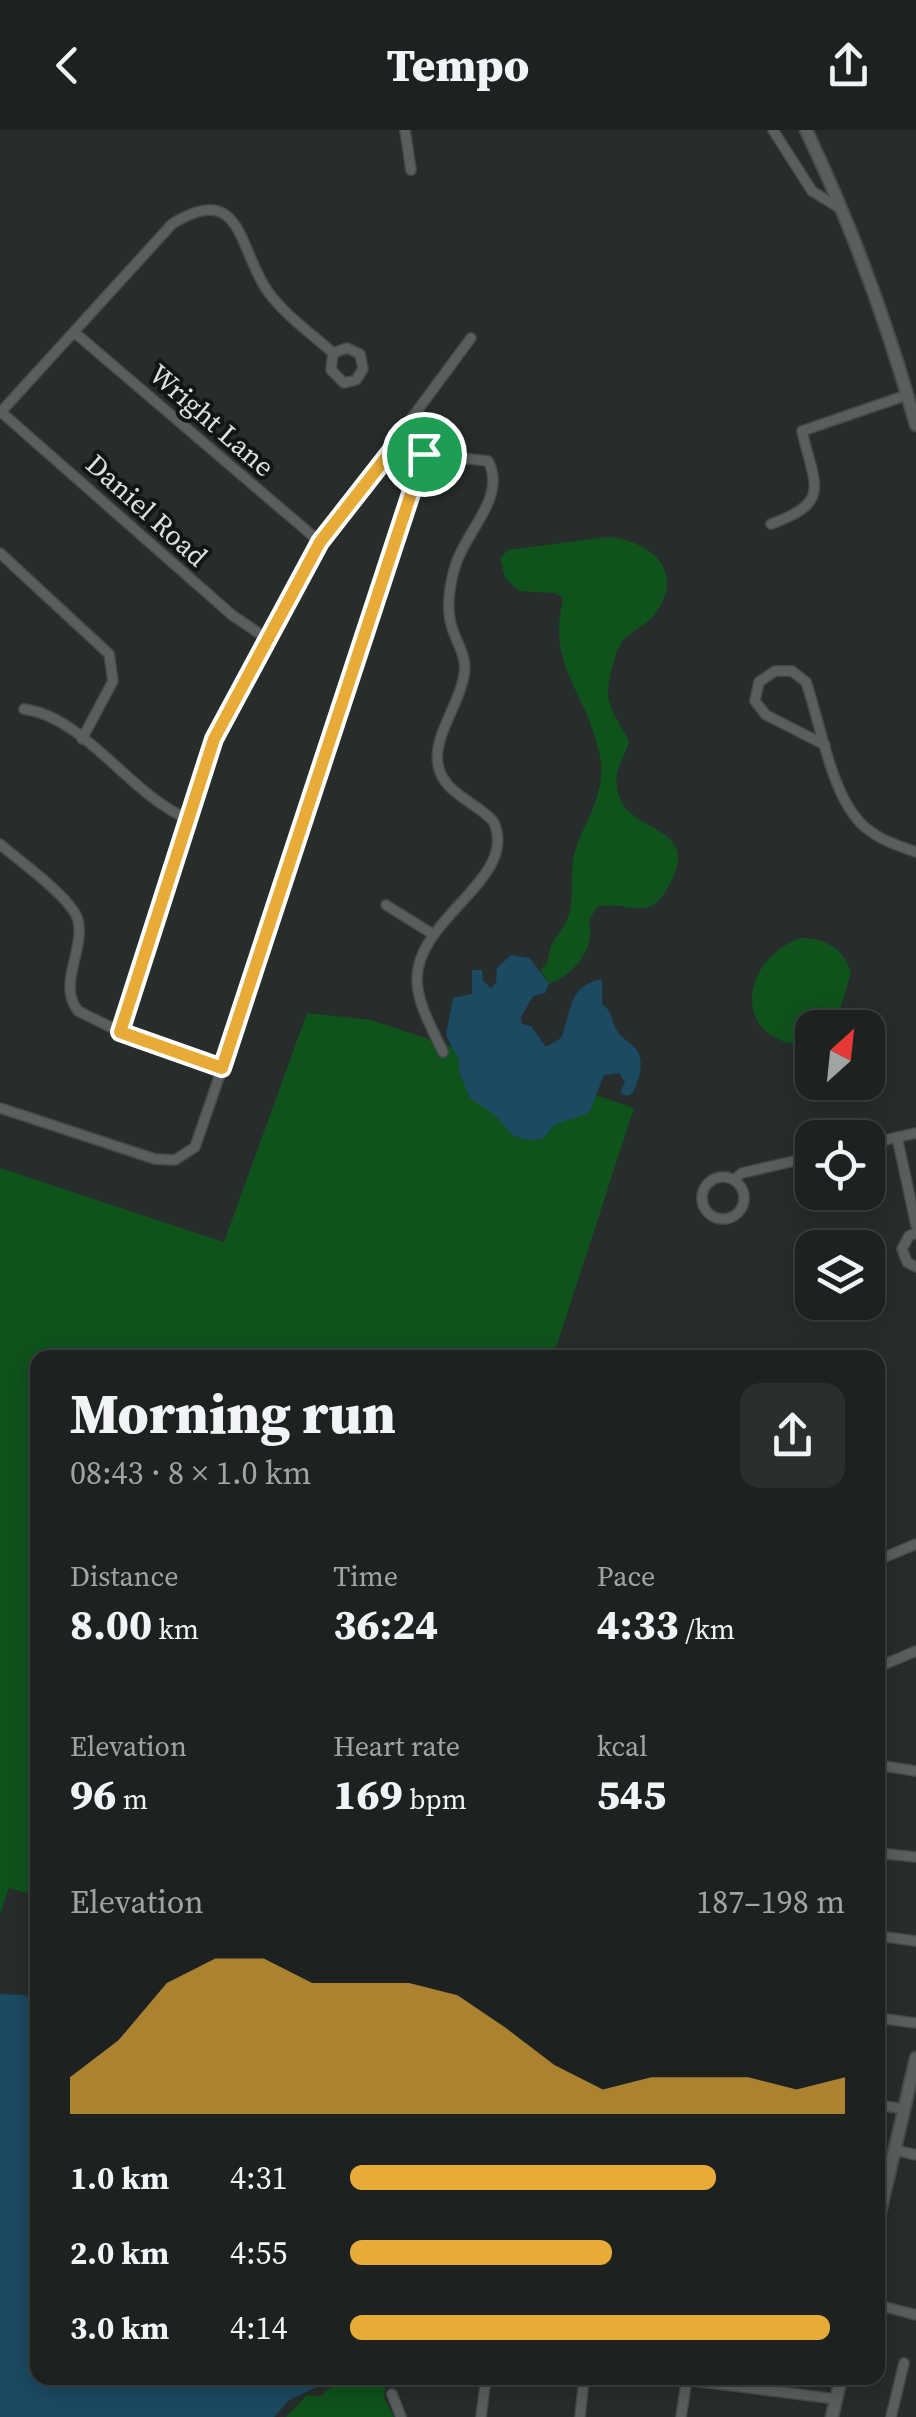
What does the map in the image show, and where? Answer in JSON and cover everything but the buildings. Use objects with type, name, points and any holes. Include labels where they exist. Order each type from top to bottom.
[{"type":"street","points":[[405,130],[411,170]]},
{"type":"street","points":[[773,130],[812,191],[842,210]]},
{"type":"street","points":[[806,130],[888,326],[916,424]]},
{"type":"street","points":[[0,413],[172,224],[197,208],[220,210],[236,225],[258,278],[271,297],[333,353]]},
{"type":"street","name":"Wright Lane","points":[[74,332],[320,542]]},
{"type":"street","points":[[120,1032],[214,739],[320,542],[399,441],[471,338]]},
{"type":"street","points":[[770,524],[801,514],[812,502],[815,488],[802,430],[908,394]]},
{"type":"street","name":"Daniel Road","points":[[0,413],[232,615],[266,638]]},
{"type":"street","points":[[399,441],[424,454],[488,462],[496,480],[494,493],[466,537],[454,568],[450,624],[462,647],[464,676],[437,758],[443,780],[450,788],[493,821],[498,848],[490,868],[431,933],[417,980],[422,1004],[442,1052]]},
{"type":"street","points":[[0,1108],[156,1159],[175,1160],[188,1154],[199,1139],[424,454]]},
{"type":"street","points":[[0,553],[109,654],[113,680],[82,739]]},
{"type":"street","points":[[826,745],[766,714],[755,700],[760,682],[775,670],[792,671],[806,682],[843,796],[864,827],[890,843],[916,852]]},
{"type":"street","points":[[24,709],[50,715],[160,806],[188,819]]},
{"type":"street","points":[[0,844],[76,914],[78,933],[69,986],[74,1006],[84,1016],[120,1032],[222,1068]]},
{"type":"street","points":[[386,905],[431,933]]},
{"type":"street","points":[[885,1140],[916,1133]]},
{"type":"street","points":[[897,1137],[916,1225]]},
{"type":"street","points":[[734,1180],[742,1173],[795,1161]]},
{"type":"street","points":[[718,1177],[734,1180],[744,1194],[741,1210],[727,1219],[711,1216],[701,1203],[704,1186],[718,1177]]},
{"type":"street","points":[[916,1233],[909,1236],[902,1248],[906,1262],[916,1267]]},
{"type":"street","points":[[885,1557],[916,1544]]},
{"type":"street","points":[[885,1665],[916,1651]]},
{"type":"street","points":[[885,1767],[916,1771]]},
{"type":"street","points":[[885,1854],[916,1858]]},
{"type":"street","points":[[885,1937],[916,1941]]},
{"type":"street","points":[[885,2019],[916,2023]]},
{"type":"street","points":[[885,2184],[913,2086],[916,2058]]},
{"type":"street","points":[[885,2107],[904,2109]]},
{"type":"street","points":[[894,2150],[916,2156]]},
{"type":"street","points":[[885,2307],[916,2316]]},
{"type":"street","points":[[891,2417],[904,2363]]},
{"type":"street","points":[[481,2417],[485,2385]]},
{"type":"street","points":[[580,2417],[583,2385]]},
{"type":"street","points":[[682,2417],[685,2385]]},
{"type":"street","points":[[729,2385],[836,2400]]},
{"type":"street","points":[[832,2417],[839,2385]]},
{"type":"street","points":[[392,2394],[402,2417]]},
{"type":"green space","points":[[607,537],[623,539],[650,551],[665,572],[664,598],[655,614],[620,645],[608,697],[629,741],[618,771],[618,793],[636,817],[672,841],[678,852],[677,868],[665,892],[651,906],[597,907],[589,920],[589,940],[581,959],[567,974],[549,984],[540,970],[568,917],[574,856],[595,802],[601,766],[593,730],[564,661],[559,622],[563,598],[555,593],[519,591],[505,578],[500,558],[508,550]]},
{"type":"green space","points":[[800,938],[818,940],[844,957],[851,973],[840,1010],[795,1010],[795,1043],[767,1032],[756,1018],[752,1001],[764,965]]},
{"type":"green space","points":[[307,1013],[371,1020],[634,1108],[555,1350],[30,1350],[30,1894],[9,1888],[0,1914],[0,1168],[224,1242]]},
{"type":"green space","points":[[333,2385],[385,2385],[384,2398],[394,2417],[286,2417],[307,2395],[321,2396]]},
{"type":"water","points":[[511,955],[530,958],[549,984],[545,993],[533,996],[521,1017],[522,1024],[531,1026],[546,1047],[561,1038],[577,994],[591,982],[602,979],[602,1004],[617,1031],[635,1048],[641,1064],[632,1094],[620,1093],[625,1082],[619,1073],[604,1075],[589,1113],[556,1124],[543,1138],[530,1140],[513,1136],[496,1116],[470,1098],[459,1072],[459,1060],[446,1035],[453,998],[472,994],[472,970],[482,970],[483,981],[491,988],[496,983],[497,968]]},
{"type":"water","points":[[0,1994],[30,1998],[30,2385],[321,2385],[289,2400],[274,2417],[0,2417]]},
{"type":"route","points":[[399,441],[424,454],[268,938],[222,1068],[120,1032],[214,739],[230,704],[320,542],[399,441]]}]
